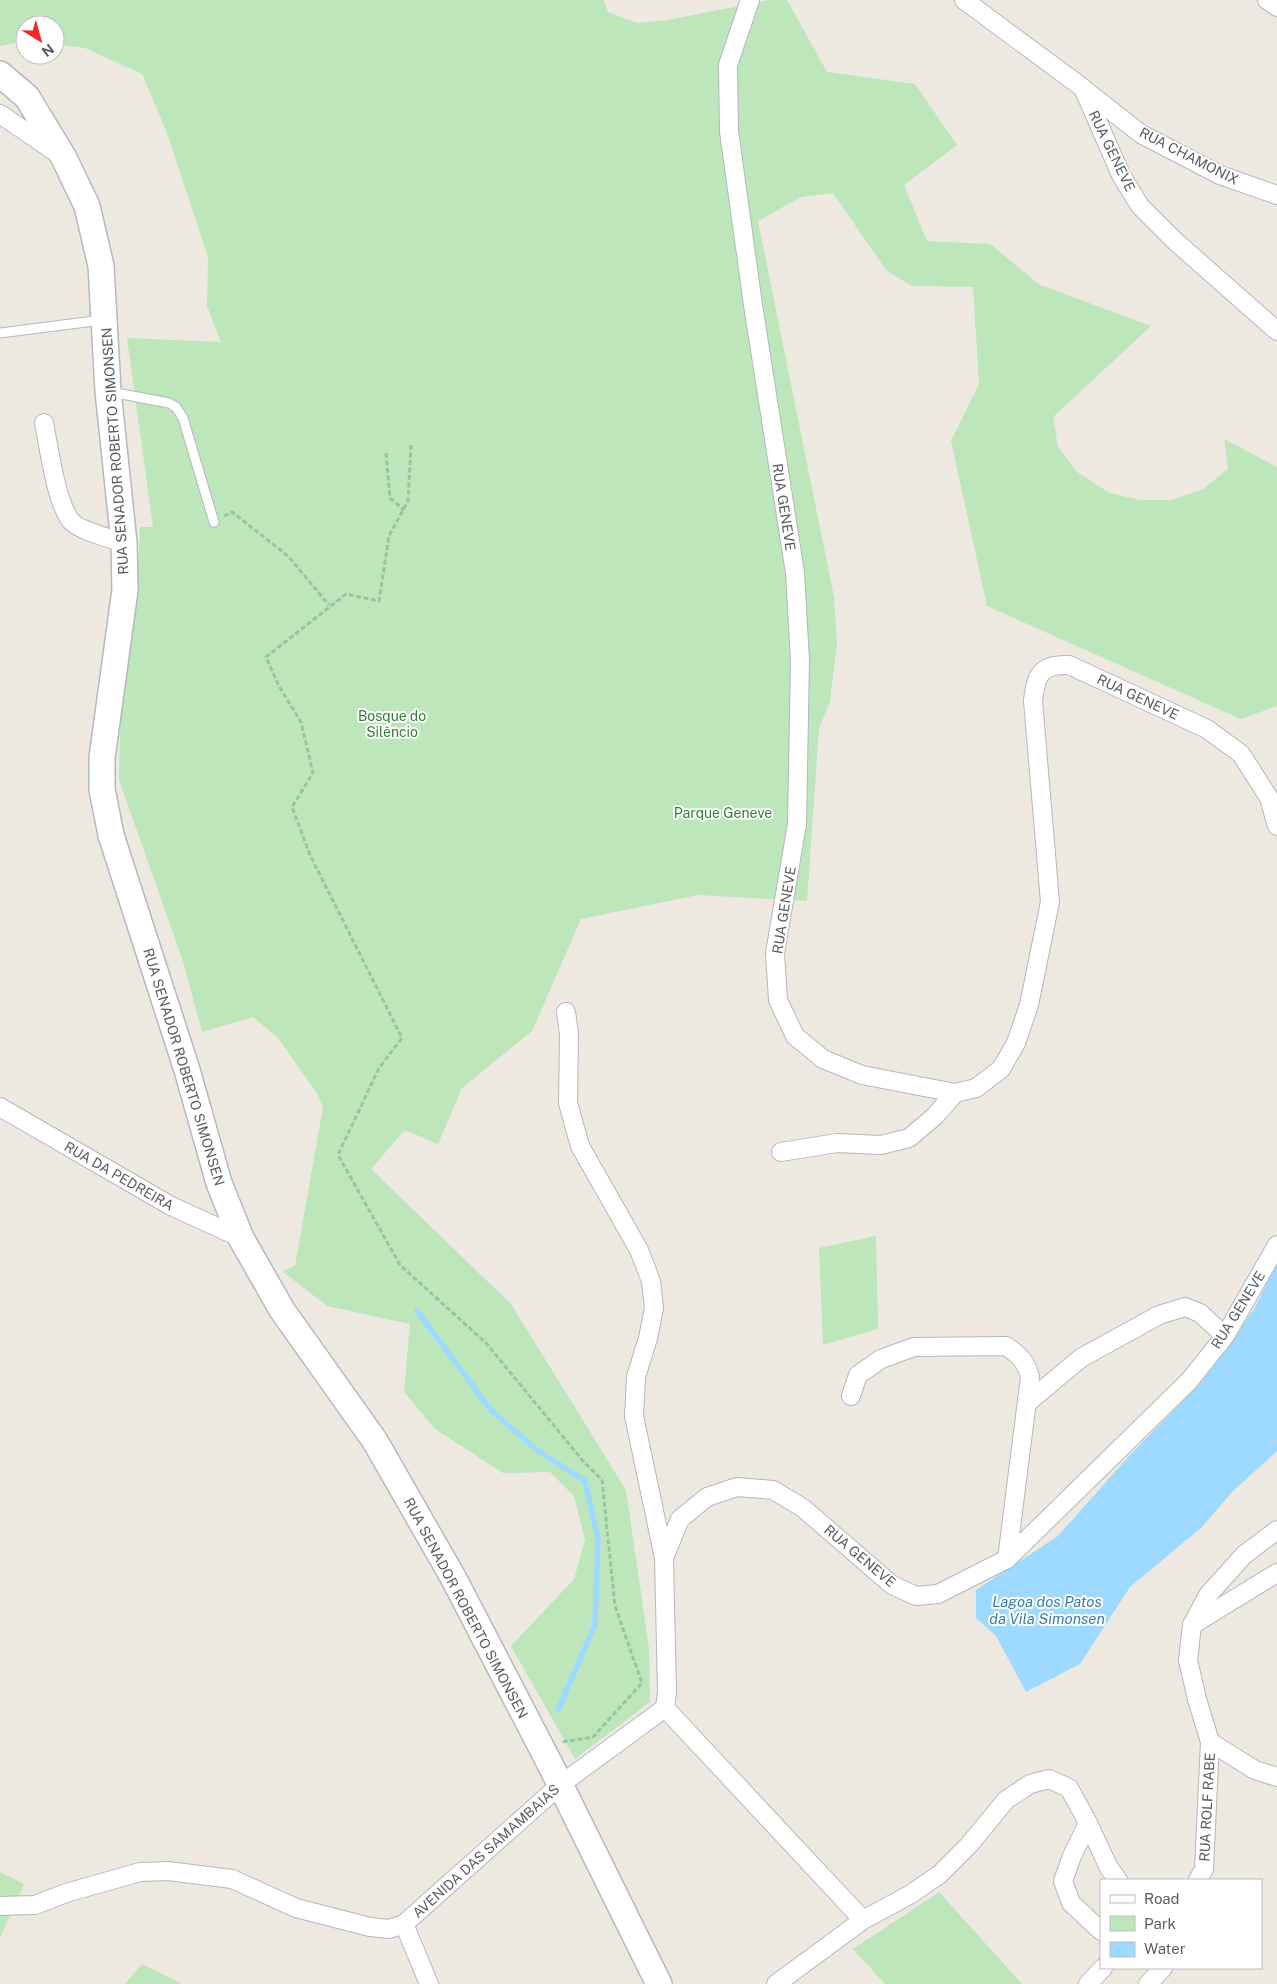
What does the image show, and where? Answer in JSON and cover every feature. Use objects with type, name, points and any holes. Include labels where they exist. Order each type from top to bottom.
[{"type":"street","name":"RUA GENEVE","points":[[750,0],[728,65],[729,131],[753,305],[794,573],[800,660],[797,824],[775,953],[778,1000],[795,1036],[823,1059],[862,1075],[955,1092],[976,1088],[1001,1069],[1016,1044],[1029,1005],[1050,902],[1033,701],[1036,682],[1041,671],[1055,665],[1069,666],[1207,729],[1242,754],[1269,798],[1277,826]]},
{"type":"street","name":"RUA GENEVE","points":[[964,0],[1083,88],[1121,175],[1140,206],[1175,241],[1277,331]]},
{"type":"street","points":[[1267,0],[1277,7]]},
{"type":"street","name":"RUA SENADOR ROBERTO SIMONSEN","points":[[0,74],[27,97],[64,158],[87,206],[101,266],[108,391],[124,543],[125,590],[102,758],[102,789],[111,835],[187,1070],[219,1182],[241,1238],[282,1310],[375,1441],[454,1579],[660,1984]]},
{"type":"street","name":"RUA CHAMONIX","points":[[1083,88],[1140,134],[1220,175],[1277,195]]},
{"type":"street","points":[[0,114],[64,158]]},
{"type":"street","points":[[44,423],[61,501],[71,522],[90,532],[124,543]]},
{"type":"street","points":[[566,1012],[569,1034],[568,1103],[580,1146],[638,1250],[651,1281],[654,1308],[648,1338],[636,1377],[634,1416],[664,1558]]},
{"type":"street","points":[[781,1152],[838,1142],[881,1145],[909,1138],[935,1116],[955,1092]]},
{"type":"street","name":"RUA DA PEDREIRA","points":[[0,1107],[171,1206],[241,1238]]},
{"type":"street","name":"RUA GENEVE","points":[[665,1708],[667,1692],[664,1558],[680,1518],[707,1497],[737,1487],[773,1490],[803,1508],[892,1585],[916,1596],[938,1594],[1007,1559],[1189,1381],[1225,1336],[1277,1245]]},
{"type":"street","points":[[1027,1403],[1080,1358],[1159,1315],[1185,1307],[1200,1313],[1225,1336]]},
{"type":"street","points":[[851,1396],[858,1375],[882,1359],[914,1347],[1006,1346],[1018,1354],[1027,1365],[1030,1377],[1007,1559]]},
{"type":"street","name":"RUA ROLF RABE","points":[[1199,1879],[1204,1869],[1210,1742],[1188,1660],[1192,1625],[1208,1594],[1244,1555],[1277,1530]]},
{"type":"street","points":[[1192,1625],[1277,1573]]},
{"type":"street","points":[[665,1708],[862,1920]]},
{"type":"street","name":"AVENIDA DAS SAMAMBAIAS","points":[[0,1906],[35,1904],[140,1872],[168,1871],[232,1879],[296,1908],[370,1928],[389,1929],[404,1924],[560,1785],[665,1708]]},
{"type":"street","points":[[1210,1742],[1255,1770],[1277,1777]]},
{"type":"street","points":[[776,1984],[862,1920],[911,1894],[940,1874],[968,1846],[1006,1800],[1030,1784],[1049,1779],[1069,1788],[1088,1823],[1108,1868],[1117,1879]]},
{"type":"street","points":[[1088,1823],[1072,1856],[1063,1881],[1071,1903],[1100,1930]]},
{"type":"street","points":[[404,1924],[429,1984]]},
{"type":"street","points":[[1088,1984],[1102,1969]]},
{"type":"street","points":[[1148,1984],[1162,1969]]},
{"type":"lane","points":[[0,333],[105,320]]},
{"type":"lane","points":[[108,391],[168,403],[176,407],[183,418],[214,522]]},
{"type":"path","points":[[411,445],[408,501],[389,536],[379,601],[346,594],[266,658],[279,686],[301,722],[313,773],[292,807],[310,855],[402,1038],[379,1068],[338,1154],[400,1265],[486,1343],[577,1454],[602,1480],[615,1606],[642,1683],[593,1737],[539,1746]]},
{"type":"path","points":[[386,453],[390,498],[404,510]]},
{"type":"path","points":[[214,522],[232,512],[288,556],[330,606]]},
{"type":"green space","points":[[0,0],[604,0],[608,12],[637,23],[668,20],[769,0],[787,0],[827,72],[915,84],[957,145],[904,185],[927,241],[990,244],[1040,285],[1151,326],[1053,417],[1058,447],[1077,472],[1110,493],[1140,500],[1172,500],[1203,489],[1228,469],[1224,439],[1277,467],[1277,706],[1241,719],[987,606],[951,441],[979,384],[973,287],[912,286],[886,270],[833,193],[801,197],[758,221],[834,597],[837,643],[830,702],[819,728],[807,901],[698,895],[581,919],[532,1031],[462,1088],[438,1144],[405,1130],[371,1169],[511,1304],[626,1490],[649,1648],[650,1702],[575,1759],[511,1646],[574,1579],[585,1540],[574,1496],[550,1472],[503,1473],[435,1429],[404,1392],[410,1324],[327,1306],[282,1271],[295,1266],[323,1107],[317,1093],[278,1038],[253,1017],[202,1032],[183,961],[119,780],[120,726],[137,584],[140,527],[153,527],[127,338],[221,342],[207,306],[208,257],[167,133],[142,74],[85,48],[65,45],[65,15],[15,15],[15,43],[0,46]]},
{"type":"green space","points":[[876,1236],[878,1329],[823,1345],[819,1248]]},
{"type":"green space","points":[[0,1872],[24,1884],[0,1938]]},
{"type":"green space","points":[[939,1892],[1022,1984],[885,1984],[853,1949]]},
{"type":"green space","points":[[142,1964],[183,1984],[125,1984]]},
{"type":"water","name":"Lagoa dos Patos da Vila Simonsen","points":[[1277,1263],[1277,1451],[1232,1492],[1201,1528],[1130,1587],[1080,1664],[1026,1692],[996,1636],[976,1618],[976,1590],[1058,1536],[1130,1455],[1200,1384],[1254,1309]]},
{"type":"waterway","points":[[417,1311],[491,1410],[537,1450],[585,1481],[598,1539],[595,1625],[558,1710]]},
{"type":"park label","name":"Bosque do Silêncio","points":[[392,724]]},
{"type":"park label","name":"Parque Geneve","points":[[723,813]]}]
